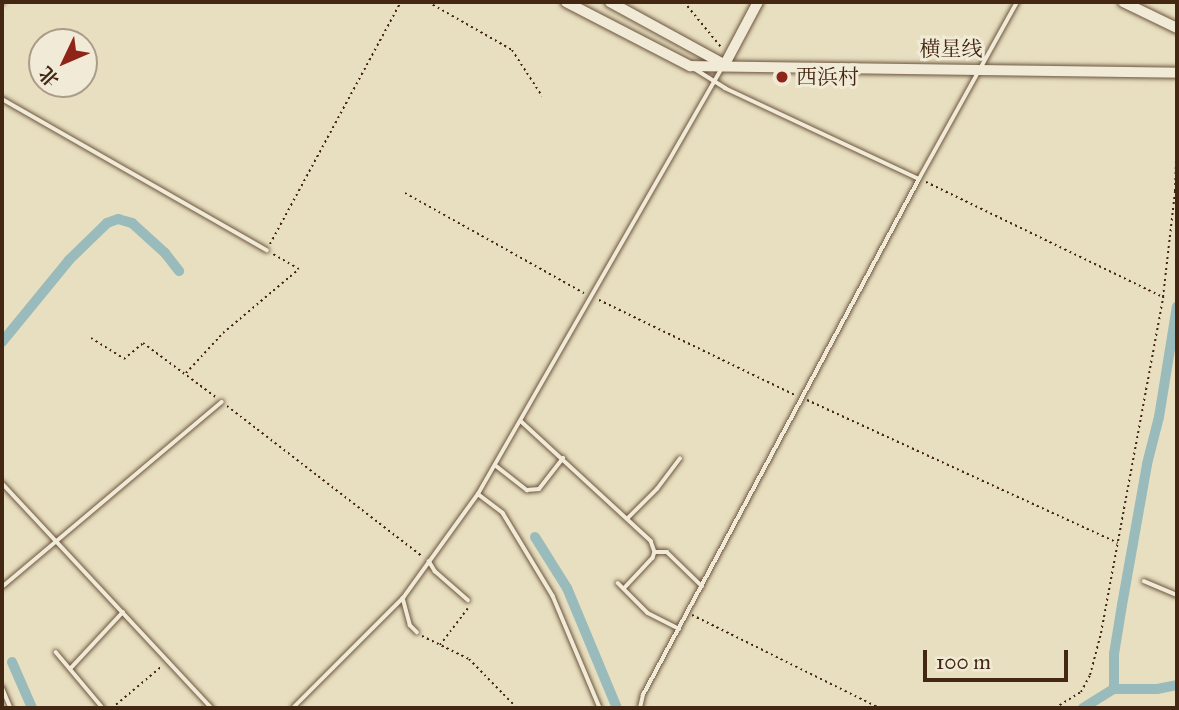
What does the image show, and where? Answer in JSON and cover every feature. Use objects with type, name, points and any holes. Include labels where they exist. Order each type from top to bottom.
[{"type":"street","points":[[565,2],[690,66]]},
{"type":"street","name":"横星线","points":[[610,2],[727,60]]},
{"type":"street","points":[[727,60],[758,2]]},
{"type":"street","points":[[1123,2],[1177,28]]},
{"type":"street","name":"横星线","points":[[690,66],[727,60],[1173,72]]},
{"type":"lane","points":[[640,708],[643,695],[804,399],[919,179],[1017,2]]},
{"type":"lane","points":[[293,708],[403,598],[478,494],[593,297],[713,80],[727,60]]},
{"type":"lane","points":[[690,66],[713,80],[919,179]]},
{"type":"lane","points":[[2,99],[267,250]]},
{"type":"lane","points":[[2,587],[222,402]]},
{"type":"lane","points":[[521,421],[651,541],[653,558],[624,589]]},
{"type":"lane","points":[[495,465],[527,490],[539,489],[563,458]]},
{"type":"lane","points":[[627,519],[657,489],[680,459]]},
{"type":"lane","points":[[2,483],[212,708]]},
{"type":"lane","points":[[478,494],[503,513],[534,563],[570,632],[600,708]]},
{"type":"lane","points":[[654,552],[667,552],[702,586]]},
{"type":"lane","points":[[429,561],[435,571],[468,600]]},
{"type":"lane","points":[[1144,582],[1177,594]]},
{"type":"lane","points":[[618,583],[648,613],[679,629]]},
{"type":"lane","points":[[403,598],[410,625],[417,632]]},
{"type":"lane","points":[[71,668],[122,612]]},
{"type":"lane","points":[[56,652],[103,708]]},
{"type":"lane","points":[[2,687],[11,708]]},
{"type":"path","points":[[186,373],[223,333],[299,268],[267,250],[401,2]]},
{"type":"path","points":[[428,2],[512,50],[542,96]]},
{"type":"path","points":[[684,2],[727,60]]},
{"type":"path","points":[[1055,708],[1081,692],[1090,675],[1118,543],[1163,297],[1175,191],[1177,131]]},
{"type":"path","points":[[919,179],[1163,297]]},
{"type":"path","points":[[405,193],[593,297],[804,399],[1118,543]]},
{"type":"path","points":[[91,338],[124,359],[143,343],[186,373],[429,561]]},
{"type":"path","points":[[439,646],[468,609],[468,600]]},
{"type":"path","points":[[688,612],[879,708]]},
{"type":"path","points":[[417,632],[439,646],[469,659],[517,708]]},
{"type":"path","points":[[113,708],[168,661]]},
{"type":"waterway","points":[[2,342],[69,260],[107,223],[118,219],[132,223],[165,253],[179,271]]},
{"type":"waterway","points":[[1114,689],[1114,654],[1122,605],[1147,464],[1159,417],[1177,306]]},
{"type":"waterway","points":[[535,537],[567,588],[617,708]]},
{"type":"waterway","points":[[12,662],[32,708]]},
{"type":"waterway","points":[[1083,708],[1114,689],[1157,689],[1177,685]]},
{"type":"place","name":"西浜村","points":[[782,77]]}]
